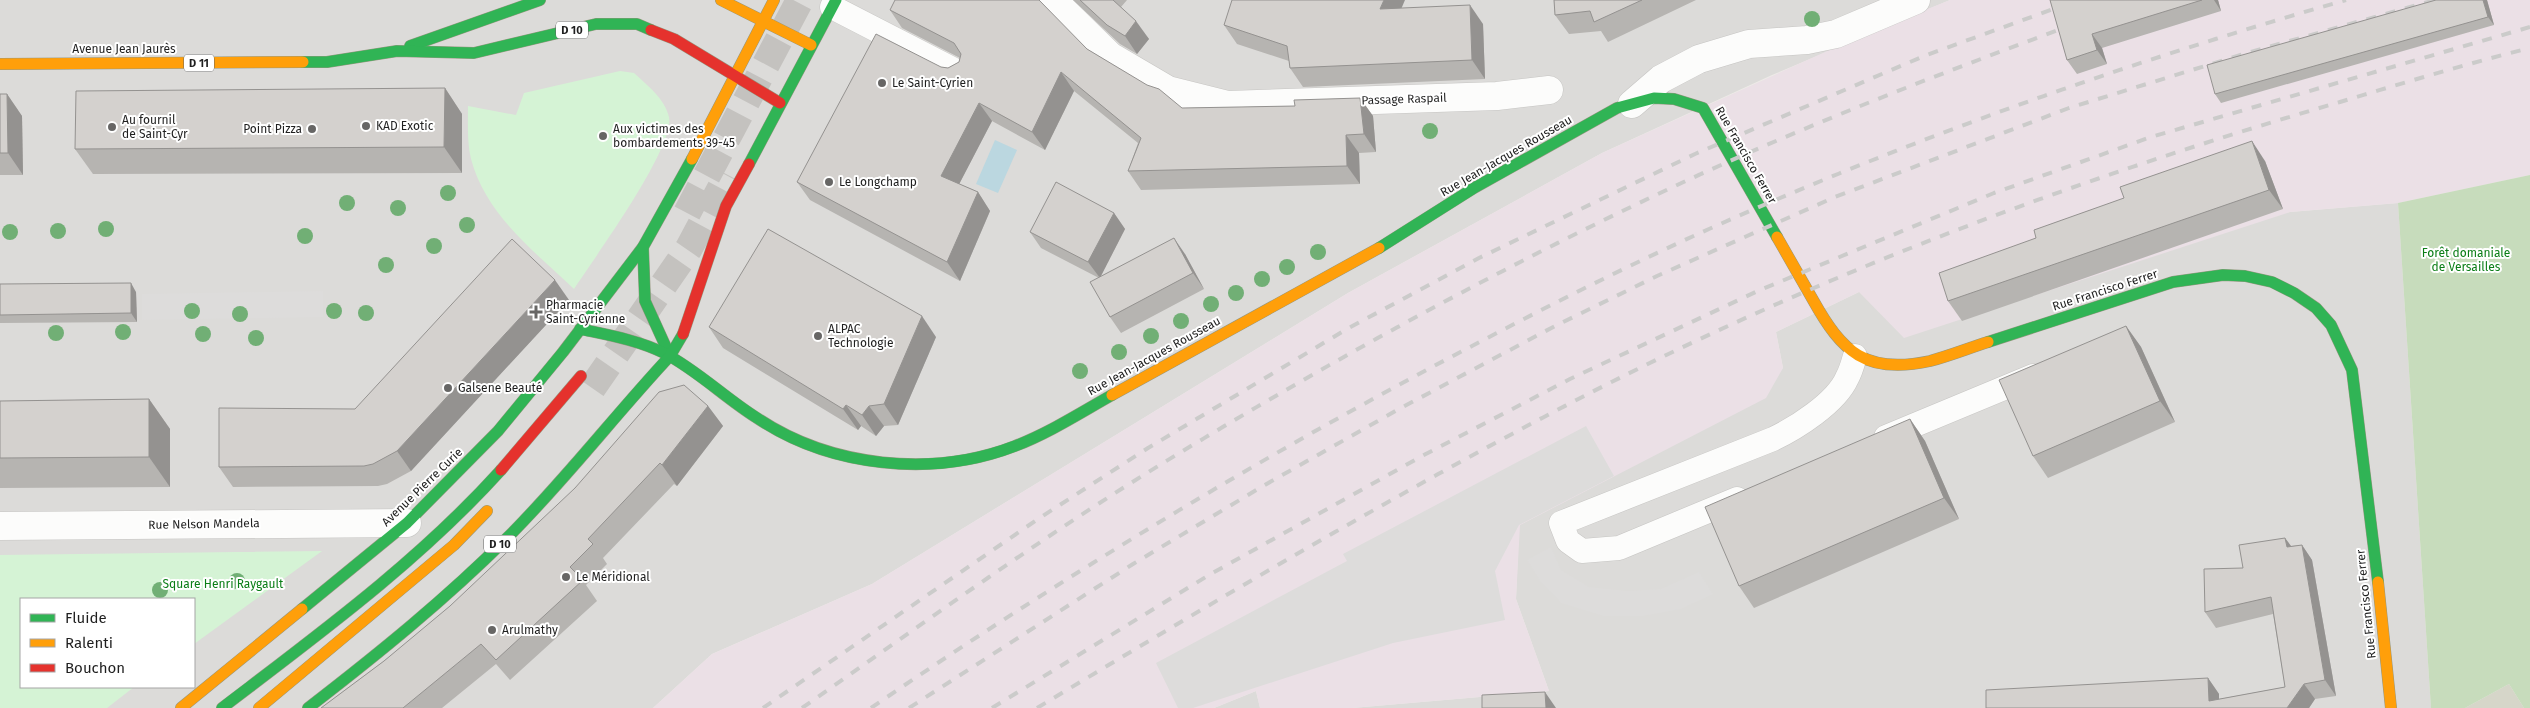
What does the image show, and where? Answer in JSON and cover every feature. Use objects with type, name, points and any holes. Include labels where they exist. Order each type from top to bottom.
[{"type":"main road","points":[[397,51],[540,0]]},
{"type":"main road","points":[[721,0],[811,45]]},
{"type":"main road","name":"Avenue Pierre Curie","points":[[181,708],[407,523],[498,431],[580,330],[643,247],[712,124],[774,0]]},
{"type":"main road","name":"D 10","points":[[308,708],[372,659],[444,597],[509,536],[559,483],[625,404],[670,356],[684,332],[726,206],[834,4]]},
{"type":"main road","name":"D 10","points":[[397,51],[474,53],[596,24],[637,24],[674,39],[736,75]]},
{"type":"main road","name":"Avenue Jean Jaurès","points":[[0,64],[327,62],[397,51]]},
{"type":"main road","points":[[736,75],[780,103]]},
{"type":"main road","name":"Rue Francisco Ferrer","points":[[1632,104],[1654,98],[1674,99],[1703,108],[1827,325],[1840,344],[1855,356],[1872,362],[1899,364],[1929,361],[2173,282],[2200,277],[2245,276],[2272,282],[2294,293],[2316,308],[2331,326],[2352,370],[2384,626],[2391,708]]},
{"type":"main road","name":"Rue Jean-Jacques Rousseau","points":[[670,356],[705,383],[786,436],[848,457],[884,462],[924,463],[966,458],[1012,447],[1051,430],[1389,242],[1474,188],[1617,108],[1632,104]]},
{"type":"main road","points":[[643,247],[645,300],[670,356]]},
{"type":"main road","points":[[580,330],[615,336],[670,356]]},
{"type":"main road","points":[[222,708],[338,618],[441,531],[510,462],[581,376]]},
{"type":"main road","name":"D 10","points":[[259,708],[454,545],[493,506]]},
{"type":"street","name":"Passage Raspail","points":[[1053,0],[1110,56],[1168,90],[1228,105],[1497,96],[1549,90]]},
{"type":"street","points":[[1632,104],[1661,79],[1699,59],[1749,44],[1807,40],[1836,34],[1916,0]]},
{"type":"street","name":"Rue Nelson Mandela","points":[[0,526],[407,523]]},
{"type":"lane","points":[[834,4],[960,74]]},
{"type":"lane","points":[[1757,491],[1619,548],[1582,551],[1568,541],[1561,523],[1764,443],[1798,426],[1824,405],[1847,380],[1855,356]]},
{"type":"lane","points":[[1866,445],[2050,369]]},
{"type":"shaded area","points":[[0,0],[1950,0],[1772,75],[1602,153],[1348,293],[872,584],[712,654],[653,708],[0,708]]},
{"type":"shaded area","points":[[1950,0],[2530,0],[2530,175],[2398,203],[2290,212],[1904,338],[1859,292],[1776,332],[1783,368],[1766,398],[1520,525],[1516,599],[1549,691],[1352,708],[1260,708],[1256,691],[1214,708],[653,708],[712,654],[872,584],[1348,293],[1602,153],[1865,34]]},
{"type":"shaded area","points":[[2398,203],[2431,708],[1352,708],[1549,691],[1516,599],[1519,525],[1614,476],[1783,368],[1776,332],[1859,292],[2290,212]]},
{"type":"shaded area","points":[[323,291],[323,317],[142,320],[142,294]]},
{"type":"shaded area","points":[[1586,426],[1614,476],[1519,525],[1495,571],[1505,620],[1393,643],[1193,708],[1178,708],[1156,663],[1347,561],[1343,554]]},
{"type":"shaded area","points":[[1551,547],[1561,570],[1589,587],[1628,591],[1661,589],[1699,572],[1713,594],[1681,609],[1642,616],[1604,616],[1561,603],[1540,581],[1527,560]]},
{"type":"shaded area","points":[[2509,684],[2524,708],[2465,708]]},
{"type":"shaded area","points":[[1256,691],[1260,708],[1214,708]]},
{"type":"green space","points":[[620,71],[634,73],[660,98],[669,117],[667,132],[647,177],[574,289],[513,231],[488,198],[478,179],[471,159],[468,140],[468,106],[516,115],[524,93]]},
{"type":"green space","name":"Forêt domaniale de Versailles","points":[[2530,175],[2530,708],[2524,708],[2509,684],[2465,708],[2431,708],[2398,203]]},
{"type":"green space","name":"Square Henri Raygault","points":[[322,551],[195,643],[195,598],[20,598],[20,688],[133,688],[107,708],[0,708],[0,555]]},
{"type":"water","points":[[995,140],[1017,150],[998,193],[976,184]]},
{"type":"building","points":[[895,0],[1039,0],[1087,49],[1147,85],[1159,89],[1182,108],[1295,106],[1294,100],[1360,98],[1364,134],[1346,135],[1347,166],[1128,171],[1141,138],[1061,72],[1032,132],[979,103],[941,176],[978,192],[947,262],[797,182],[876,34],[941,67],[948,68],[959,62],[961,54],[954,43],[890,10]]},
{"type":"building","points":[[1080,0],[1113,0],[1136,21],[1125,36],[1107,25]]},
{"type":"building","points":[[1232,0],[1384,0],[1380,9],[1470,5],[1472,60],[1290,68],[1287,46],[1224,25]]},
{"type":"building","points":[[1554,0],[1642,0],[1594,22],[1590,11],[1555,15]]},
{"type":"building","points":[[2050,0],[2202,0],[2092,34],[2097,50],[2067,60]]},
{"type":"building","points":[[2436,0],[2483,0],[2488,17],[2215,94],[2207,65]]},
{"type":"building","points":[[445,88],[444,147],[75,149],[76,91]]},
{"type":"building","points":[[0,94],[7,94],[8,153],[0,153]]},
{"type":"building","points":[[2252,141],[2269,190],[1948,301],[1939,273],[2036,238],[2034,230],[2124,198],[2120,187]]},
{"type":"building","points":[[1056,182],[1114,213],[1088,262],[1030,232]]},
{"type":"building","name":"ALPAC Technologie","points":[[768,229],[922,316],[884,404],[869,406],[862,415],[846,405],[843,409],[709,327]]},
{"type":"building","points":[[1174,238],[1193,273],[1110,317],[1090,282]]},
{"type":"building","points":[[512,239],[555,280],[397,451],[373,464],[364,466],[219,467],[219,408],[355,409]]},
{"type":"building","points":[[131,283],[131,313],[0,315],[0,284]]},
{"type":"building","points":[[2126,326],[2160,401],[2033,456],[1999,380]]},
{"type":"building","points":[[684,385],[708,406],[662,465],[660,463],[588,539],[593,544],[570,567],[583,580],[496,660],[481,644],[403,708],[321,708],[384,661],[450,606],[575,488],[659,392]]},
{"type":"building","points":[[149,399],[149,457],[0,458],[0,401]]},
{"type":"building","points":[[1910,419],[1944,498],[1739,586],[1705,507]]},
{"type":"building","points":[[2285,538],[2287,547],[2302,545],[2325,680],[2304,684],[2287,708],[1986,708],[1986,690],[2208,678],[2209,701],[2285,687],[2271,597],[2205,612],[2204,569],[2243,568],[2239,545]]},
{"type":"building","points":[[1545,692],[1546,708],[1482,708],[1482,695]]},
{"type":"tunnel","points":[[687,213],[800,0]]},
{"type":"tunnel","points":[[592,388],[689,248],[728,175]]},
{"type":"railway","points":[[763,708],[1038,519],[1148,448],[1347,329],[1479,258],[1695,154],[1924,56],[2078,0]]},
{"type":"railway","points":[[871,708],[1091,564],[1242,473],[1472,346],[1560,300],[1649,257],[1787,195],[1944,132],[2103,75],[2346,0]]},
{"type":"railway","points":[[909,708],[1133,564],[1263,486],[1399,409],[1555,326],[1657,276],[1835,197],[2069,108],[2247,53],[2435,0]]},
{"type":"railway","points":[[802,708],[981,583],[1117,492],[1228,424],[1361,347],[1563,240],[1701,174],[1885,96],[2072,25]]},
{"type":"railway","points":[[992,708],[1209,575],[1422,456],[1570,379],[1760,290],[1994,193],[2151,137],[2530,27]]},
{"type":"railway","points":[[1037,708],[1241,586],[1448,469],[1588,394],[1678,349],[1770,307],[1863,267],[1957,230],[2147,162],[2387,88],[2530,48]]},
{"type":"traffic: fast","points":[[410,46],[540,0]]},
{"type":"traffic: fast","points":[[749,164],[836,0]]},
{"type":"traffic: fast","points":[[303,62],[327,62],[397,51],[474,53],[596,24],[637,24],[651,30]]},
{"type":"traffic: fast","points":[[1379,248],[1474,188],[1617,108],[1654,98],[1674,99],[1703,108],[1777,237]]},
{"type":"traffic: fast","points":[[302,609],[407,523],[498,431],[563,352],[643,247],[692,159]]},
{"type":"traffic: fast","points":[[643,247],[645,301],[670,356]]},
{"type":"traffic: fast","points":[[1988,342],[2173,282],[2223,275],[2245,276],[2272,282],[2294,293],[2316,308],[2331,325],[2352,370],[2378,582]]},
{"type":"traffic: fast","points":[[580,329],[633,341],[664,353],[688,368],[745,410],[786,435],[816,448],[849,457],[882,462],[916,464],[950,462],[983,456],[1015,446],[1040,435],[1112,395]]},
{"type":"traffic: fast","points":[[308,708],[411,625],[461,582],[509,536],[670,356],[683,334]]},
{"type":"traffic: fast","points":[[222,708],[331,624],[402,566],[501,470]]},
{"type":"traffic: slow","points":[[721,0],[811,45]]},
{"type":"traffic: slow","points":[[692,159],[774,0]]},
{"type":"traffic: slow","points":[[0,64],[303,62]]},
{"type":"traffic: slow","points":[[1777,237],[1824,318],[1846,346],[1858,355],[1873,362],[1889,365],[1908,365],[1937,359],[1988,342]]},
{"type":"traffic: slow","points":[[1112,395],[1379,248]]},
{"type":"traffic: slow","points":[[259,708],[454,545],[487,511]]},
{"type":"traffic: slow","points":[[2378,582],[2391,708]]},
{"type":"traffic: slow","points":[[181,708],[302,609]]},
{"type":"traffic: jam","points":[[651,30],[674,39],[780,103]]},
{"type":"traffic: jam","points":[[683,334],[726,206],[749,164]]},
{"type":"traffic: jam","points":[[501,470],[581,376]]},
{"type":"place","name":"Le Saint-Cyrien","points":[[882,83]]},
{"type":"place","name":"KAD Exotic","points":[[366,126]]},
{"type":"place","name":"Au fournil de Saint-Cyr","points":[[112,127]]},
{"type":"place","name":"Point Pizza","points":[[312,129]]},
{"type":"place","name":"Aux victimes des bombardements 39-45","points":[[603,136]]},
{"type":"place","name":"Le Longchamp","points":[[829,182]]},
{"type":"place","name":"Pharmacie Saint-Cyrienne","points":[[536,312]]},
{"type":"place","name":"ALPAC Technologie","points":[[818,336]]},
{"type":"place","name":"Galsene Beauté","points":[[448,388]]},
{"type":"place","name":"Le Méridional","points":[[566,577]]},
{"type":"place","name":"Arulmathy","points":[[492,630]]}]
